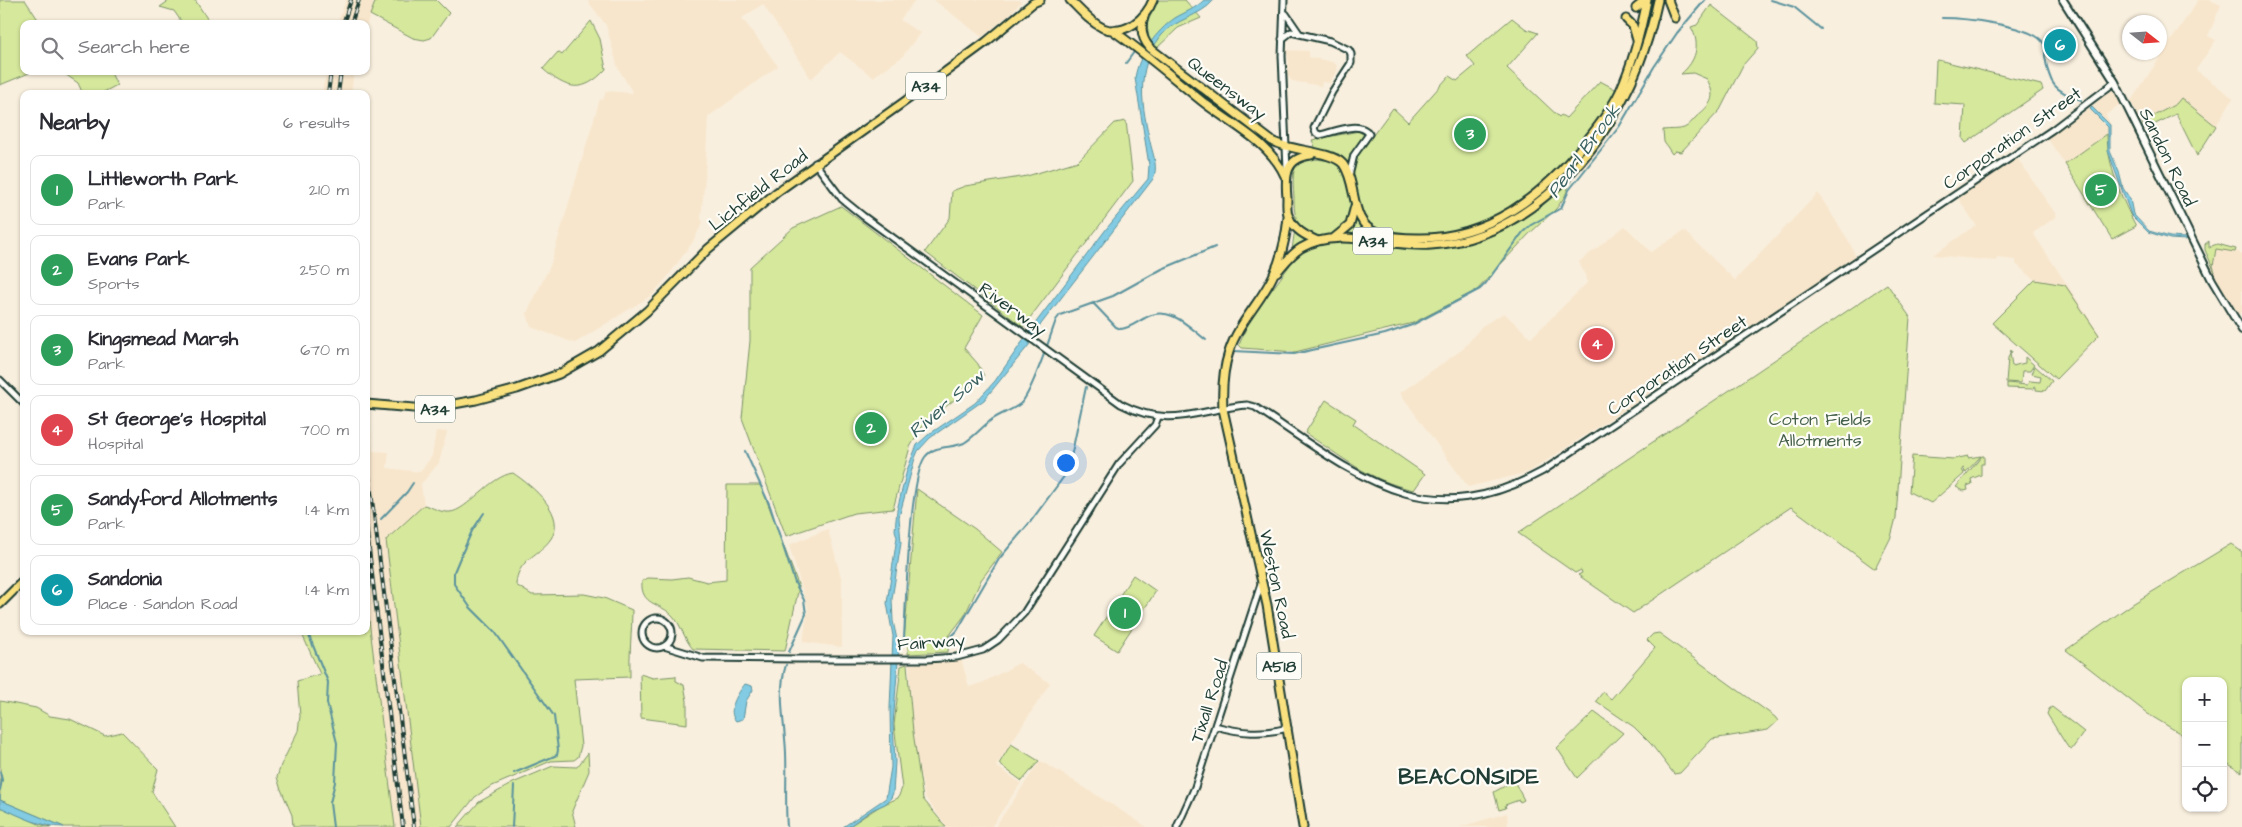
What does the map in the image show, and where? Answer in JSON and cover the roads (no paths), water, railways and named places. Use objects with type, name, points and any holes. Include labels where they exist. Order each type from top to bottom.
[{"type":"highway","name":"Queensway","points":[[1070,0],[1090,19],[1100,26],[1112,30],[1158,64],[1270,152],[1279,162],[1286,173],[1288,216],[1285,245],[1273,276]]},
{"type":"highway","points":[[1112,30],[1128,27],[1144,17],[1153,0]]},
{"type":"highway","name":"Queensway","points":[[1144,17],[1141,26],[1144,39],[1150,48],[1272,141],[1285,147],[1336,158],[1346,168],[1362,221],[1372,231],[1389,236],[1430,238],[1468,232],[1495,221],[1527,201],[1556,176],[1593,133],[1623,92],[1647,0]]},
{"type":"highway","points":[[1636,8],[1647,0]]},
{"type":"highway","name":"Queensway","points":[[1273,276],[1301,248],[1318,241],[1334,238],[1396,245],[1432,245],[1470,238],[1504,224],[1535,204],[1561,182],[1603,132],[1648,38],[1658,0]]},
{"type":"highway","points":[[1668,0],[1675,18]]},
{"type":"highway","name":"Lichfield Road","points":[[370,404],[426,409],[440,408],[501,393],[559,374],[599,352],[642,316],[708,249],[777,192],[986,42],[1036,1]]},
{"type":"highway","points":[[1626,19],[1633,26],[1637,41]]},
{"type":"highway","points":[[1286,173],[1302,156],[1320,154]]},
{"type":"highway","name":"Queensway","points":[[1334,238],[1350,226],[1354,215],[1355,201]]},
{"type":"highway","points":[[1288,216],[1297,229],[1306,236],[1318,241]]},
{"type":"highway","name":"Weston Road","points":[[1273,276],[1237,334],[1229,351],[1224,377],[1223,409],[1262,581],[1289,728],[1303,827]]},
{"type":"highway","points":[[0,604],[20,584]]},
{"type":"main road","name":"Sandon Road","points":[[2063,0],[2115,82],[2212,280],[2242,330]]},
{"type":"street","points":[[1284,0],[1282,39],[1286,173]]},
{"type":"street","points":[[1284,11],[1299,33]]},
{"type":"street","points":[[1282,39],[1291,32],[1299,33],[1330,41],[1349,50],[1352,59],[1351,63],[1332,92],[1314,128],[1316,134],[1320,135],[1356,127],[1363,128],[1369,134],[1352,160],[1349,178]]},
{"type":"street","name":"Corporation Street","points":[[1223,409],[1248,405],[1255,408],[1367,480],[1395,491],[1432,499],[1450,499],[1478,496],[1505,490],[1544,471],[2052,130],[2115,82]]},
{"type":"street","name":"Riverway","points":[[815,164],[849,205],[1121,404],[1158,417],[1177,417],[1223,409]]},
{"type":"street","points":[[0,380],[20,400]]},
{"type":"street","name":"Fairway","points":[[664,646],[703,658],[947,658],[983,650],[1008,631],[1024,613],[1119,464],[1155,425],[1158,417]]},
{"type":"street","name":"Tixall Road","points":[[1177,827],[1195,787],[1262,581]]},
{"type":"street","points":[[671,635],[664,646],[652,647],[647,644],[642,635],[645,624],[652,619],[661,619],[669,625],[671,635],[678,649]]},
{"type":"street","points":[[1215,726],[1252,733],[1289,728]]},
{"type":"water","points":[[1204,0],[1214,0],[1202,10],[1166,30],[1152,49],[1147,62],[1144,76],[1143,103],[1155,162],[1153,179],[1038,328],[1029,345],[984,400],[930,438],[918,451],[899,517],[901,543],[892,599],[893,621],[899,649],[893,724],[895,762],[893,793],[890,800],[885,804],[872,810],[848,827],[843,827],[886,798],[891,767],[890,708],[893,636],[887,603],[897,537],[895,530],[897,510],[907,470],[917,445],[928,435],[975,403],[995,381],[1034,325],[1107,228],[1148,179],[1149,165],[1135,78],[1137,70],[1144,53],[1161,30],[1175,18],[1194,8]]},
{"type":"water","points":[[2092,107],[2110,125],[2110,151],[2119,172],[2123,188],[2130,199],[2133,214],[2149,231],[2170,237],[2186,238],[2186,240],[2170,239],[2148,232],[2131,215],[2108,151],[2108,127],[2090,109]]},
{"type":"water","points":[[745,684],[752,686],[753,690],[746,701],[743,719],[736,721],[732,712],[734,702]]},
{"type":"water","points":[[0,800],[64,827],[47,825],[24,818],[0,807]]},
{"type":"waterway","name":"Pearl Brook","points":[[1234,351],[1294,354],[1385,334],[1412,325],[1480,289],[1523,232],[1531,225],[1561,208],[1569,190],[1619,127],[1654,67],[1677,33],[1705,0]]},
{"type":"waterway","name":"Pearl Brook","points":[[1771,0],[1794,7],[1821,29]]},
{"type":"waterway","points":[[1942,18],[1995,23],[2035,35],[2044,44],[2049,73],[2054,85],[2059,90],[2081,100]]},
{"type":"waterway","points":[[1126,63],[1134,52],[1138,51]]},
{"type":"waterway","points":[[1086,387],[1068,471],[1031,521],[999,559],[957,631],[949,639],[916,641],[904,638],[912,515],[915,490],[925,457],[938,448],[964,443],[994,419],[1020,404],[1035,378],[1056,320],[1060,315],[1113,296],[1162,269],[1215,247]]},
{"type":"waterway","name":"Pearl Brook","points":[[1093,303],[1116,327],[1121,329],[1154,314],[1170,315],[1178,318],[1206,340]]},
{"type":"waterway","points":[[745,451],[770,506],[795,583],[804,600],[806,614],[789,652]]},
{"type":"waterway","points":[[381,519],[413,483]]},
{"type":"waterway","points":[[484,513],[472,531],[459,560],[454,572],[454,584],[470,607],[495,632],[554,716],[558,750],[557,755],[514,773]]},
{"type":"waterway","points":[[309,635],[328,682],[327,703],[337,743],[335,782],[330,803],[333,827]]},
{"type":"waterway","points":[[786,665],[783,675],[782,709],[786,753],[787,827]]},
{"type":"waterway","points":[[0,772],[2,780],[0,790]]},
{"type":"waterway","points":[[512,827],[514,786]]},
{"type":"railway","points":[[344,20],[351,0]]},
{"type":"railway","points":[[352,20],[359,0]]},
{"type":"railway","points":[[329,90],[330,75]]},
{"type":"railway","points":[[339,90],[340,75]]},
{"type":"railway","points":[[370,484],[414,827]]},
{"type":"railway","points":[[370,558],[403,827]]},
{"type":"place","name":"Sandonia","points":[[2060,45]]},
{"type":"place","name":"Kingsmead Marsh","points":[[1470,134]]},
{"type":"place","name":"Sandyford Allotments","points":[[2101,190]]},
{"type":"place","name":"St George's Hospital","points":[[1597,344]]},
{"type":"place","name":"Evans Park","points":[[871,428]]},
{"type":"place","name":"Littleworth Park","points":[[1125,613]]},
{"type":"district","name":"BEACONSIDE","points":[[1469,776]]},
{"type":"water label","name":"River Sow","points":[[946,403]]},
{"type":"park label","name":"Coton Fields Allotments","points":[[1820,429]]}]
